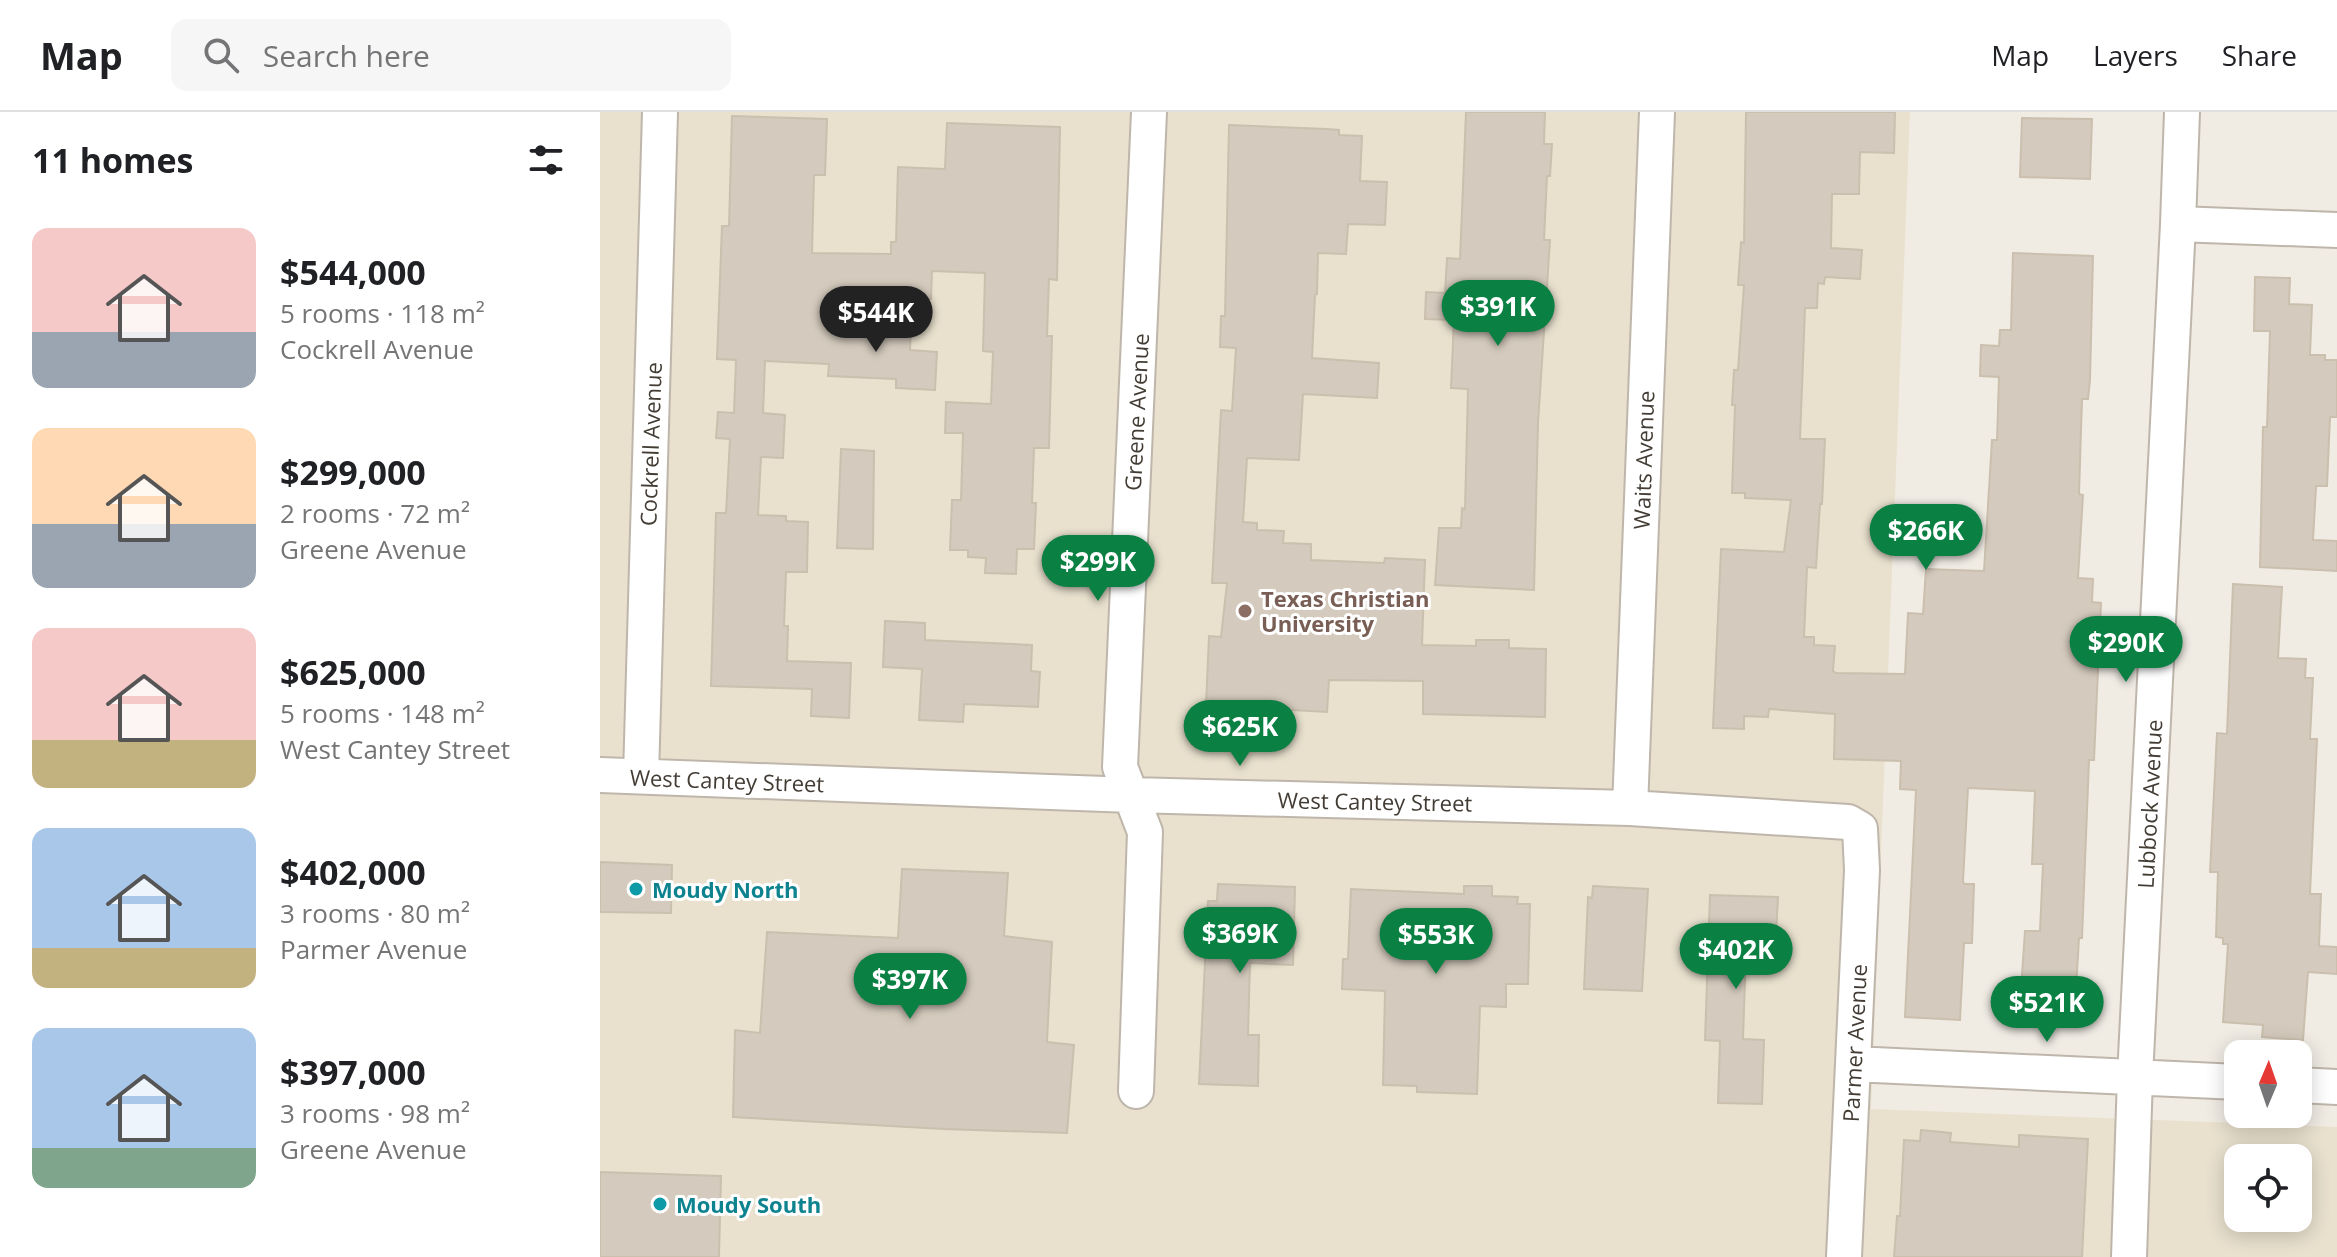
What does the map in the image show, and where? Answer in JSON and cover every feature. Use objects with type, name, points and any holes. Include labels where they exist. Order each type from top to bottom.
[{"type":"street","name":"Cockrell Avenue","points":[[641,776],[660,112]]},
{"type":"street","name":"Greene Avenue","points":[[1136,1091],[1145,832],[1120,767],[1149,112]]},
{"type":"street","name":"Waits Avenue","points":[[1630,808],[1657,112]]},
{"type":"street","name":"Lubbock Avenue","points":[[2129,1257],[2182,112]]},
{"type":"street","points":[[2178,224],[2337,230]]},
{"type":"street","name":"West Cantey Street","points":[[600,775],[1132,795],[1630,808],[1848,822],[1860,829]]},
{"type":"street","name":"Parmer Avenue","points":[[1844,1257],[1862,870],[1860,829]]},
{"type":"street","points":[[1853,1064],[2224,1081]]},
{"type":"street","points":[[2312,1086],[2337,1087]]},
{"type":"shaded area","name":"Texas Christian University","points":[[600,112],[1910,112],[1871,1109],[2224,1123],[2224,1128],[2337,1127],[2337,1257],[600,1257]]},
{"type":"building","points":[[1466,112],[1545,112],[1544,144],[1552,144],[1544,240],[1550,240],[1538,423],[1534,590],[1435,585],[1439,528],[1461,528],[1462,508],[1465,509],[1468,389],[1451,388],[1454,320],[1425,319],[1426,292],[1445,293],[1447,258],[1460,259]]},
{"type":"building","points":[[1746,112],[1895,112],[1894,153],[1860,152],[1859,194],[1832,194],[1831,248],[1862,250],[1860,279],[1825,277],[1824,284],[1818,283],[1817,308],[1805,308],[1800,439],[1825,439],[1816,568],[1807,567],[1804,637],[1814,637],[1814,645],[1835,646],[1833,671],[1836,673],[1905,674],[1908,613],[1923,614],[1926,569],[1984,571],[1992,440],[1997,440],[1999,377],[1980,376],[1981,345],[1999,346],[2000,330],[2011,330],[2013,253],[2093,256],[2090,380],[2088,399],[2082,399],[2079,494],[2083,495],[2078,578],[2093,579],[2092,602],[2101,603],[2094,760],[2089,760],[2082,938],[2079,938],[2074,1022],[2019,1019],[2025,931],[2040,931],[2043,864],[2032,864],[2035,791],[1968,788],[1963,881],[1964,884],[1974,884],[1972,943],[1964,943],[1960,1020],[1905,1017],[1916,790],[1900,789],[1901,761],[1834,759],[1835,714],[1769,709],[1768,717],[1744,716],[1744,729],[1713,728],[1721,549],[1784,552],[1791,500],[1745,498],[1745,493],[1732,493],[1734,370],[1738,370],[1744,285],[1738,285],[1741,242],[1744,243]]},
{"type":"building","points":[[732,116],[827,119],[825,175],[814,175],[812,253],[891,254],[891,242],[896,242],[898,167],[945,169],[947,123],[1060,127],[1057,280],[1049,279],[1047,336],[1052,336],[1049,448],[1034,448],[1034,549],[1017,549],[1016,574],[985,573],[986,558],[968,557],[968,550],[950,550],[952,500],[961,500],[963,433],[945,433],[946,402],[991,404],[993,352],[983,351],[985,273],[932,271],[931,299],[912,299],[910,350],[937,352],[935,390],[896,388],[896,379],[828,376],[829,364],[765,361],[763,413],[785,415],[783,458],[761,457],[758,515],[786,516],[786,521],[808,522],[807,572],[786,572],[784,626],[788,626],[787,661],[851,663],[849,718],[811,716],[812,689],[711,686],[716,513],[726,513],[730,439],[716,438],[718,412],[734,413],[736,360],[717,359],[722,226],[729,226]]},
{"type":"building","points":[[2022,118],[2092,119],[2090,179],[2020,177]]},
{"type":"building","points":[[1229,125],[1327,129],[1339,130],[1339,135],[1362,136],[1360,181],[1387,182],[1385,225],[1348,224],[1346,254],[1318,253],[1312,358],[1379,363],[1377,398],[1303,394],[1299,460],[1247,458],[1243,522],[1257,523],[1257,530],[1284,531],[1283,543],[1311,544],[1311,560],[1384,563],[1385,558],[1425,560],[1422,645],[1476,646],[1476,640],[1509,640],[1509,648],[1546,649],[1545,717],[1423,714],[1423,681],[1329,680],[1327,712],[1206,705],[1209,636],[1221,637],[1227,583],[1212,583],[1221,410],[1232,411],[1236,348],[1220,347],[1221,316],[1225,316]]},
{"type":"building","points":[[2255,277],[2290,278],[2289,304],[2312,305],[2310,355],[2325,355],[2325,360],[2337,360],[2337,417],[2330,417],[2327,486],[2316,486],[2313,540],[2337,541],[2337,571],[2260,567],[2263,427],[2267,427],[2270,331],[2254,331]]},
{"type":"building","points":[[841,449],[874,451],[873,549],[837,548]]},
{"type":"building","points":[[2233,584],[2282,587],[2278,658],[2306,659],[2305,678],[2313,678],[2310,739],[2317,739],[2310,894],[2321,894],[2319,946],[2337,947],[2337,974],[2308,972],[2303,1040],[2262,1037],[2263,1025],[2223,1022],[2228,944],[2223,944],[2223,938],[2216,937],[2218,872],[2210,872],[2217,733],[2227,734]]},
{"type":"building","points":[[885,621],[925,623],[925,640],[1032,645],[1031,671],[1040,672],[1038,707],[964,704],[963,722],[919,720],[922,669],[883,667]]},
{"type":"building","name":"Moudy North","points":[[600,862],[672,865],[671,913],[600,912]]},
{"type":"building","points":[[902,869],[1008,873],[1004,936],[1052,942],[1047,1042],[1074,1045],[1067,1133],[733,1117],[735,1030],[760,1033],[767,932],[898,938]]},
{"type":"building","points":[[1218,884],[1295,887],[1293,965],[1250,963],[1248,1035],[1259,1035],[1258,1086],[1199,1084],[1208,901],[1217,901]]},
{"type":"building","points":[[1464,886],[1492,886],[1492,896],[1518,897],[1517,904],[1530,904],[1528,984],[1506,984],[1506,1007],[1480,1006],[1477,1094],[1417,1092],[1417,1086],[1383,1085],[1385,991],[1342,989],[1343,959],[1348,959],[1351,889],[1464,894]]},
{"type":"building","points":[[1593,886],[1648,889],[1642,991],[1584,989],[1588,897],[1592,898]]},
{"type":"building","points":[[1710,895],[1778,897],[1776,934],[1768,933],[1767,950],[1746,950],[1743,1039],[1764,1040],[1762,1104],[1718,1103],[1720,1041],[1705,1040]]},
{"type":"building","points":[[1921,1130],[1951,1133],[1950,1142],[2019,1147],[2019,1135],[2088,1139],[2082,1257],[1894,1257],[1897,1216],[1900,1216],[1904,1140],[1920,1141]]},
{"type":"building","name":"Moudy South","points":[[600,1172],[721,1176],[719,1257],[600,1257]]},
{"type":"place","name":"Texas Christian University","points":[[1245,611]]},
{"type":"place","name":"Moudy North","points":[[636,889]]},
{"type":"place","name":"Moudy South","points":[[660,1204]]}]
